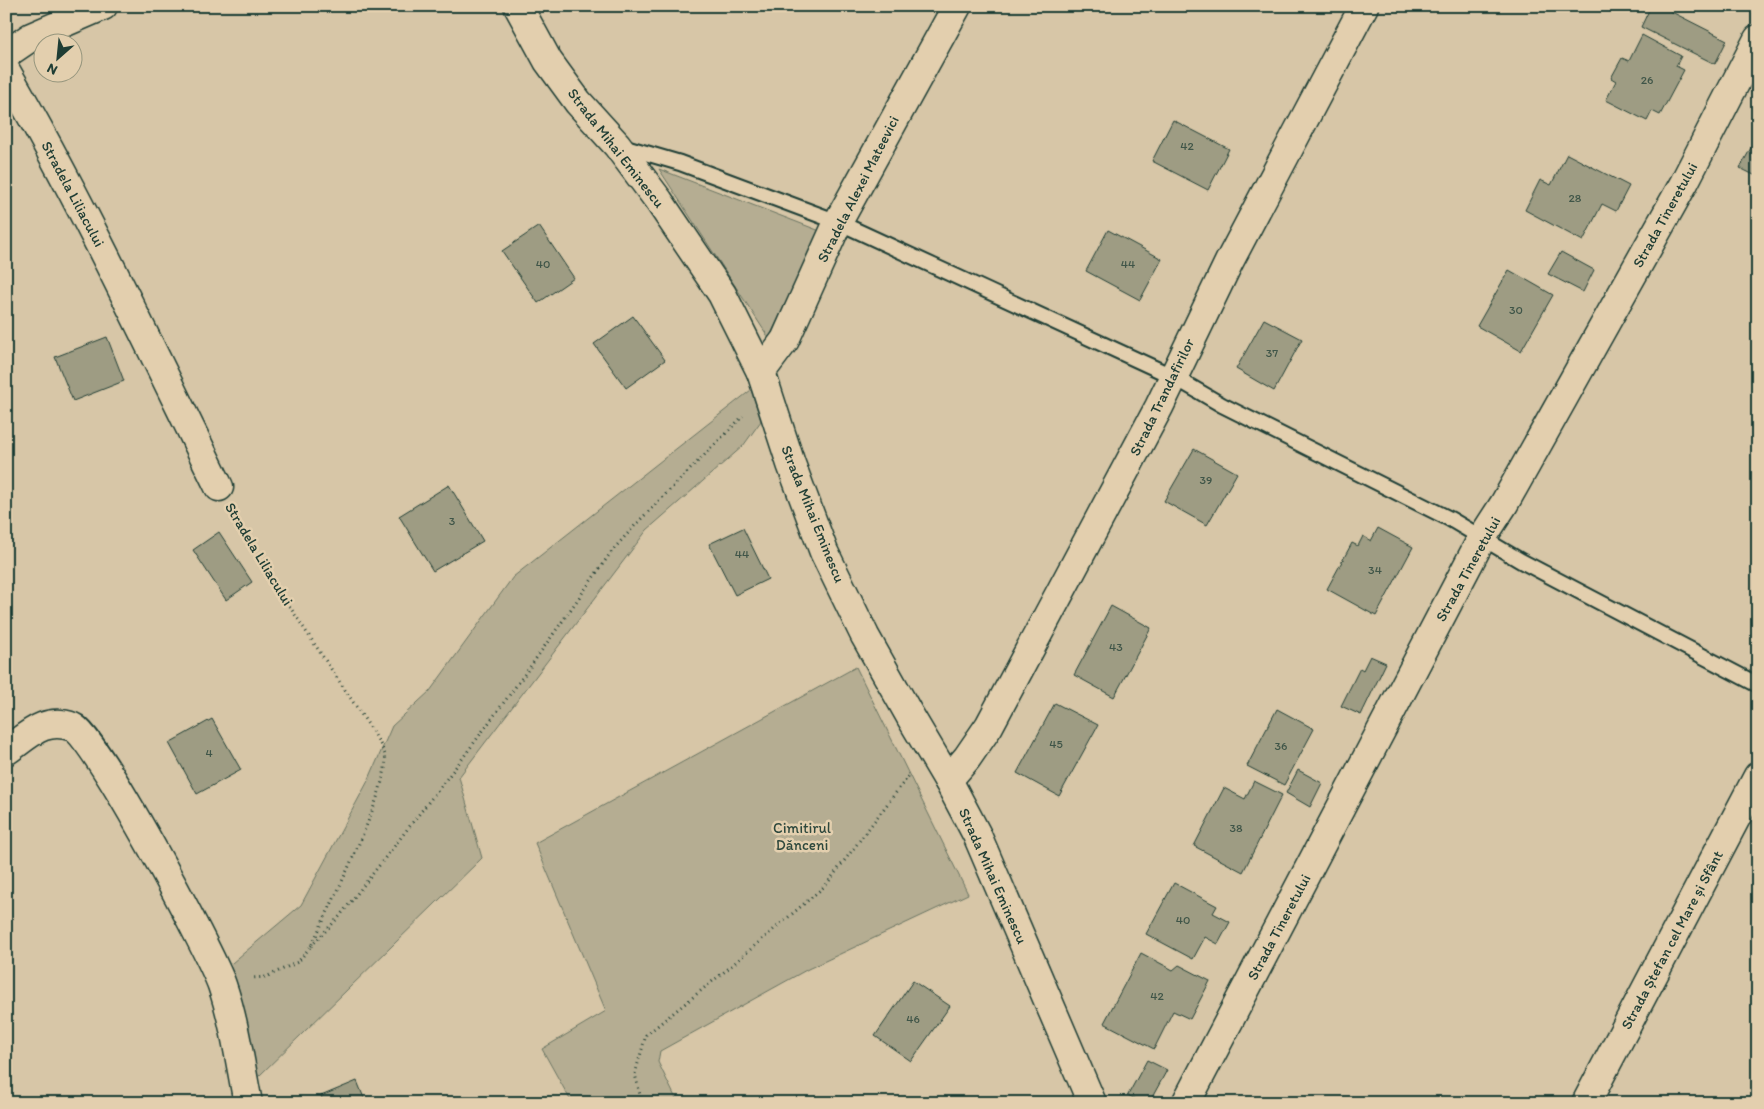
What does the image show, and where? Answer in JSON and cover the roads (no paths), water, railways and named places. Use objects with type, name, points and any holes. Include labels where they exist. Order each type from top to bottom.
[{"type":"street","points":[[6,54],[31,37],[103,6]]},
{"type":"street","name":"Strada Mihai Eminescu","points":[[518,6],[548,61],[578,102],[617,145],[659,201],[722,294],[764,382],[791,464],[824,552],[866,636],[933,753],[977,835],[1092,1103]]},
{"type":"street","name":"Stradela Alexei Mateevici","points":[[764,382],[838,222],[957,6]]},
{"type":"street","name":"Strada Trandafirilor","points":[[948,780],[967,758],[989,726],[1159,408],[1229,262],[1364,6]]},
{"type":"street","name":"Strada Tineretului","points":[[1186,1103],[1482,538],[1504,504],[1679,191],[1758,39]]},
{"type":"street","name":"Stradela Liliacului","points":[[6,71],[31,114],[94,234],[219,487]]},
{"type":"street","points":[[6,751],[40,726],[58,723],[76,728],[123,797],[205,945],[221,983],[233,1020],[248,1103]]},
{"type":"street","name":"Strada Ștefan cel Mare și Sfânt","points":[[1586,1103],[1758,776]]},
{"type":"lane","points":[[617,145],[680,163],[838,222],[1174,377],[1222,405],[1450,519],[1522,561],[1758,685]]},
{"type":"park label","name":"Cimitirul Dănceni","points":[[802,836]]}]
